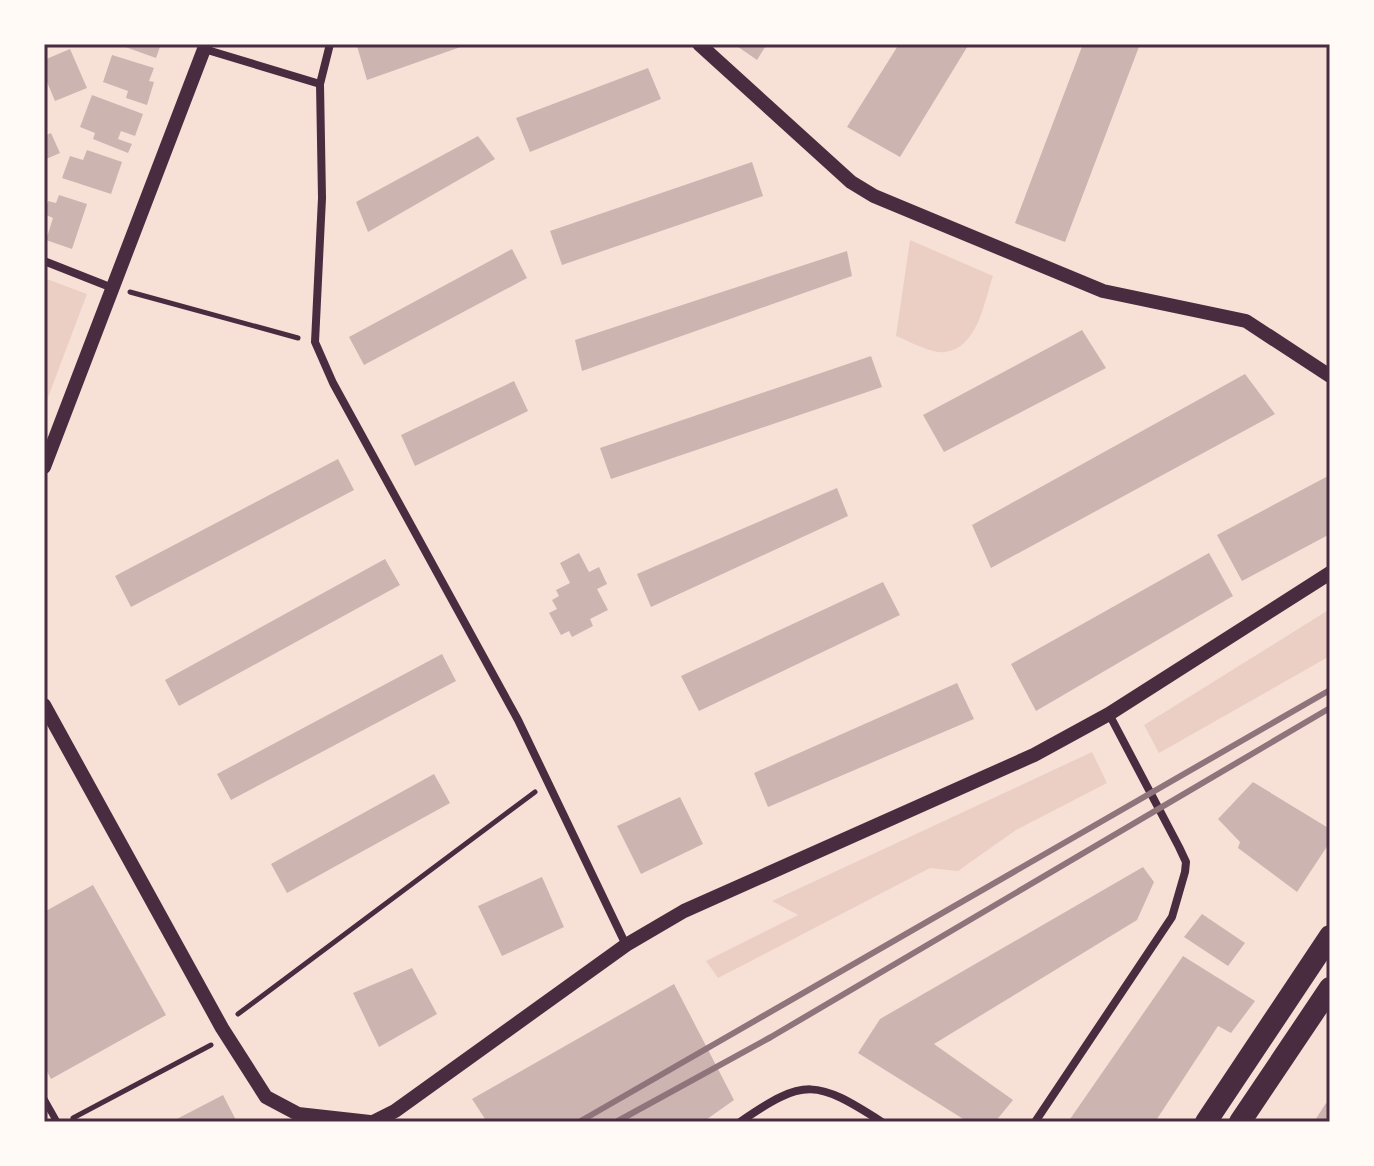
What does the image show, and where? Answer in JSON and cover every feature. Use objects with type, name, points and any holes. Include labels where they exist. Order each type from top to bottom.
[{"type":"highway","points":[[1206,1122],[1330,936]]},
{"type":"highway","points":[[1240,1122],[1330,988]]},
{"type":"street","points":[[330,44],[320,84],[322,198],[315,342],[333,383],[548,781],[626,945]]},
{"type":"street","points":[[700,44],[851,182],[874,196],[1103,291],[1246,321],[1330,376]]},
{"type":"street","points":[[44,467],[110,287],[205,46],[320,84]]},
{"type":"street","points":[[44,261],[110,287]]},
{"type":"street","points":[[44,705],[222,1028],[266,1097],[298,1114],[372,1122],[395,1111],[626,945],[684,911],[1034,755],[1109,714],[1330,573]]},
{"type":"street","points":[[1035,1122],[1172,917],[1185,872],[1179,847],[1109,714]]},
{"type":"street","points":[[740,1122],[773,1099],[805,1087],[836,1093],[882,1122]]},
{"type":"street","points":[[44,1099],[57,1122]]},
{"type":"path","points":[[129,292],[315,342]]},
{"type":"path","points":[[238,1014],[548,781]]},
{"type":"path","points":[[65,1122],[211,1045]]},
{"type":"shaded area","points":[[910,240],[993,276],[978,322],[965,342],[956,349],[933,351],[896,336]]},
{"type":"shaded area","points":[[44,278],[87,294],[44,408]]},
{"type":"shaded area","points":[[1330,609],[1330,656],[1159,753],[1144,725]]},
{"type":"shaded area","points":[[1092,752],[1107,783],[1016,830],[958,871],[930,868],[718,978],[706,961],[798,915],[772,901]]},
{"type":"building","points":[[117,44],[161,44],[156,58]]},
{"type":"building","points":[[469,44],[367,80],[357,46]]},
{"type":"building","points":[[734,44],[767,44],[757,60]]},
{"type":"building","points":[[899,44],[969,44],[900,157],[847,127]]},
{"type":"building","points":[[1083,44],[1140,44],[1065,242],[1015,223]]},
{"type":"building","points":[[70,49],[87,88],[55,101],[44,75],[44,60]]},
{"type":"building","points":[[112,55],[154,68],[149,81],[154,82],[147,105],[126,98],[128,91],[103,82]]},
{"type":"building","points":[[648,68],[661,99],[530,152],[516,118]]},
{"type":"building","points":[[92,95],[143,114],[135,136],[121,131],[118,139],[132,144],[128,153],[93,139],[95,133],[80,127]]},
{"type":"building","points":[[51,133],[60,153],[44,160],[44,136]]},
{"type":"building","points":[[478,136],[495,159],[368,232],[356,202]]},
{"type":"building","points":[[87,150],[122,162],[111,194],[62,178],[70,156],[83,160]]},
{"type":"building","points":[[752,162],[763,196],[562,265],[550,231]]},
{"type":"building","points":[[59,195],[87,204],[72,249],[46,240],[53,218],[44,214],[48,201],[56,203]]},
{"type":"building","points":[[512,249],[527,278],[364,365],[349,337]]},
{"type":"building","points":[[847,251],[852,276],[582,371],[575,340]]},
{"type":"building","points":[[1082,330],[1106,368],[944,452],[923,415]]},
{"type":"building","points":[[871,356],[882,387],[611,479],[600,448]]},
{"type":"building","points":[[1245,374],[1275,414],[991,568],[972,525]]},
{"type":"building","points":[[514,381],[528,411],[415,466],[401,435]]},
{"type":"building","points":[[338,459],[354,490],[131,607],[115,576]]},
{"type":"building","points":[[1330,475],[1330,534],[1242,581],[1217,535]]},
{"type":"building","points":[[837,488],[848,516],[651,607],[637,574]]},
{"type":"building","points":[[579,553],[589,572],[599,567],[607,584],[597,589],[608,610],[590,619],[593,626],[572,637],[569,631],[561,635],[549,613],[557,609],[552,600],[559,596],[556,590],[570,583],[560,563]]},
{"type":"building","points":[[1209,553],[1233,596],[1036,711],[1011,664]]},
{"type":"building","points":[[385,559],[400,585],[179,706],[165,680]]},
{"type":"building","points":[[883,582],[900,615],[699,711],[681,676]]},
{"type":"building","points":[[442,654],[456,681],[231,800],[217,774]]},
{"type":"building","points":[[957,683],[974,719],[768,807],[754,773]]},
{"type":"building","points":[[434,774],[450,803],[287,893],[271,864]]},
{"type":"building","points":[[1253,782],[1330,829],[1330,842],[1297,892],[1238,848],[1240,842],[1218,819]]},
{"type":"building","points":[[680,797],[703,844],[641,874],[617,826]]},
{"type":"building","points":[[1143,867],[1154,882],[1137,920],[934,1044],[1013,1100],[995,1122],[968,1122],[858,1053],[880,1019]]},
{"type":"building","points":[[542,877],[564,927],[502,956],[478,906]]},
{"type":"building","points":[[93,885],[166,1015],[51,1079],[44,1066],[44,912]]},
{"type":"building","points":[[1202,914],[1245,943],[1228,966],[1184,937]]},
{"type":"building","points":[[1183,956],[1255,1001],[1231,1033],[1218,1026],[1155,1122],[1068,1122]]},
{"type":"building","points":[[412,968],[437,1014],[379,1047],[353,993]]},
{"type":"building","points":[[674,984],[734,1100],[703,1122],[487,1122],[472,1099]]},
{"type":"building","points":[[223,1095],[237,1122],[171,1122]]},
{"type":"building","points":[[1326,1103],[1330,1106],[1330,1122],[1314,1122]]},
{"type":"railway","points":[[579,1122],[1330,690]]},
{"type":"railway","points":[[616,1122],[771,1037],[1330,708]]}]
